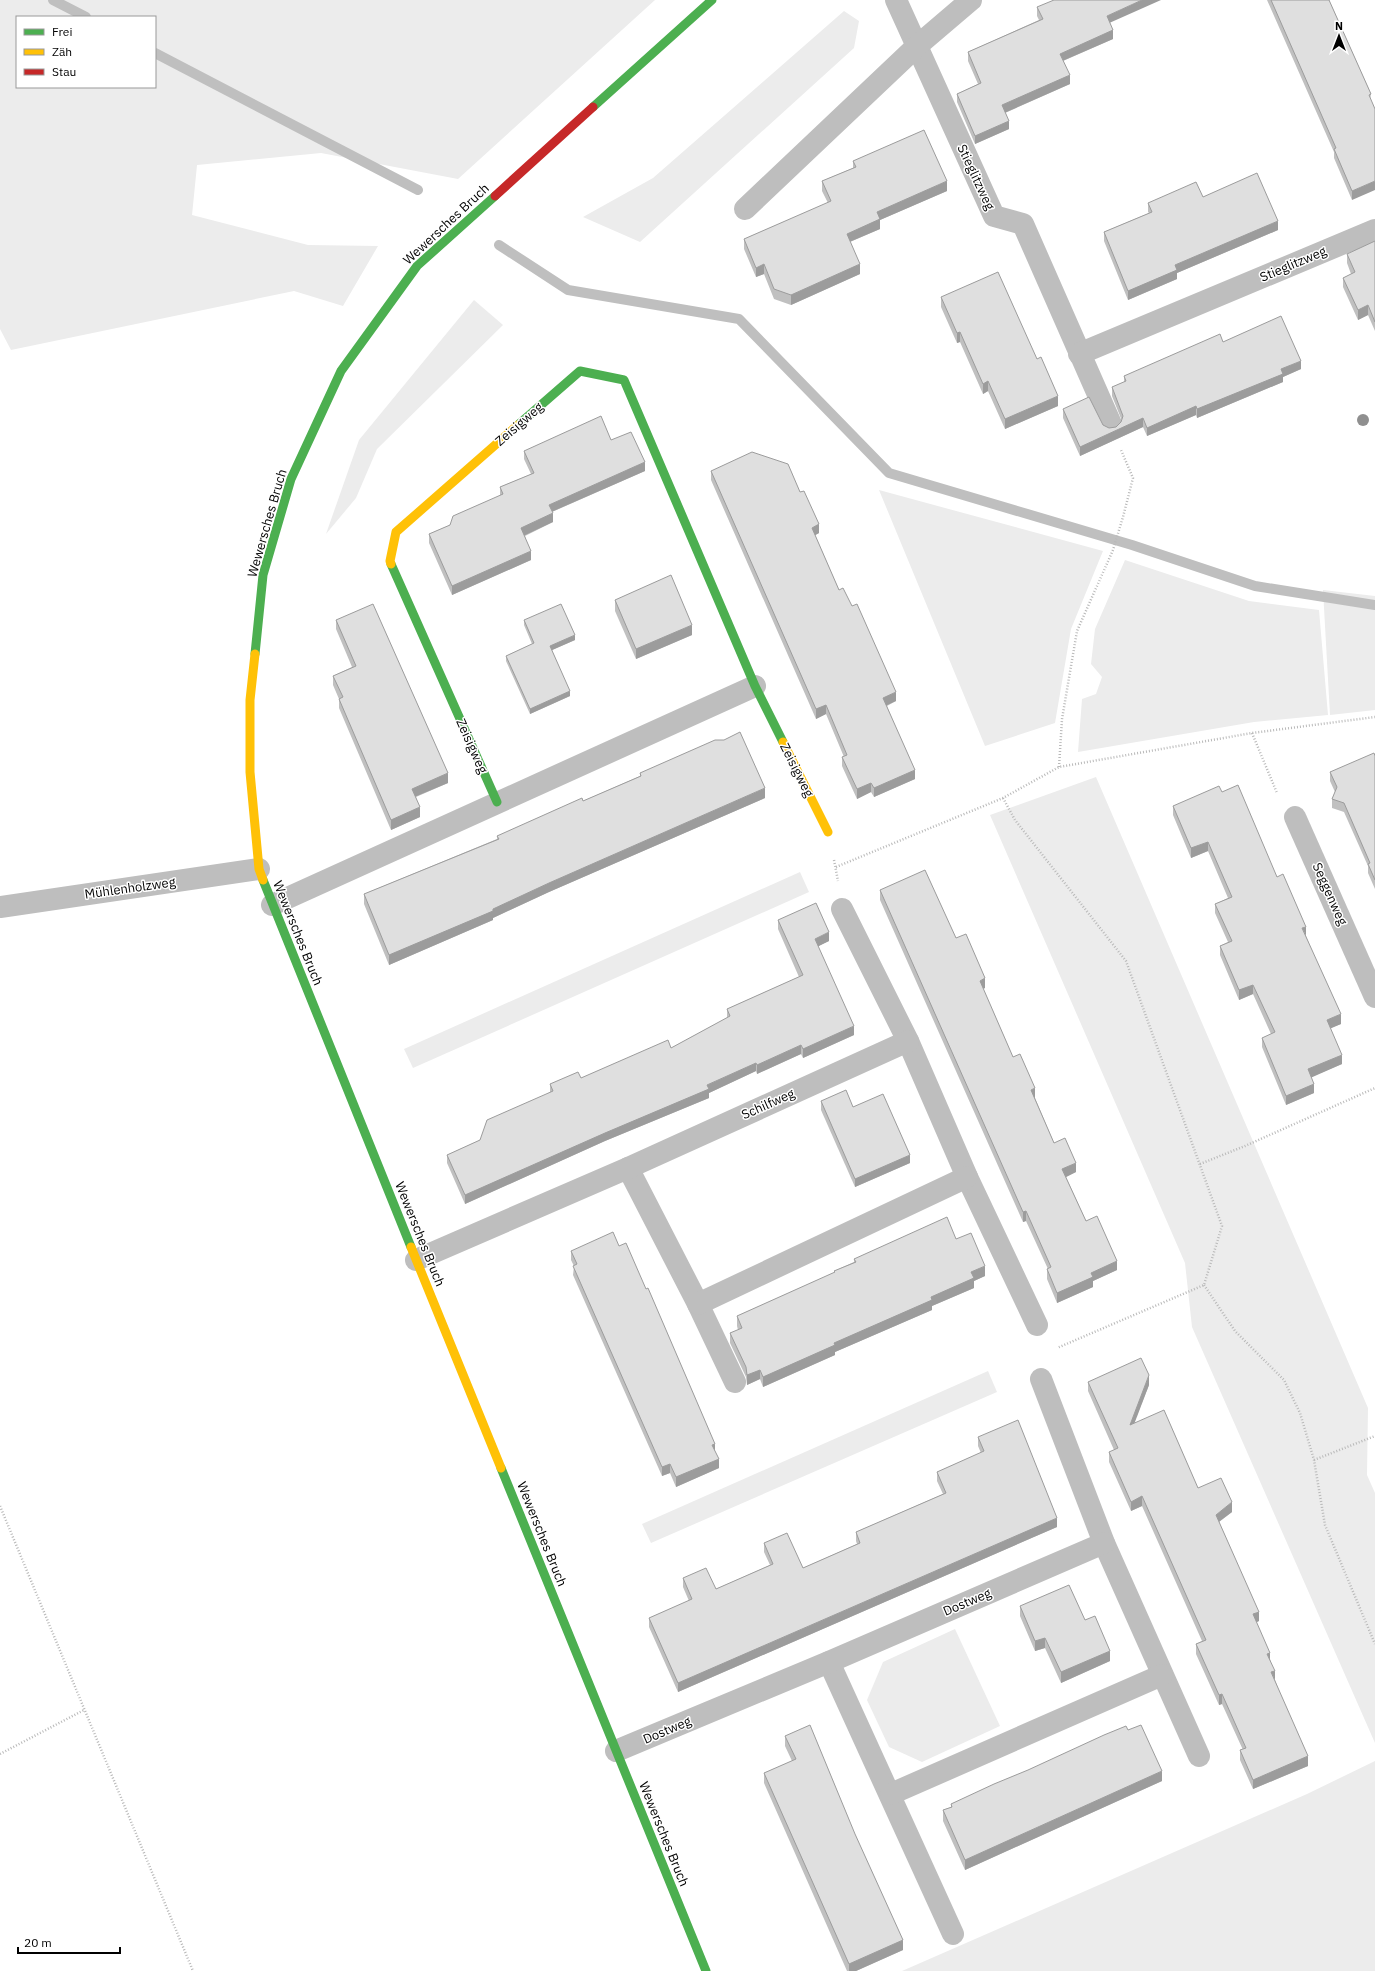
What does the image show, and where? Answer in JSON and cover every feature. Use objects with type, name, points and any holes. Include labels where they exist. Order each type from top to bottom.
[{"type":"street","name":"Wewersches Bruch","points":[[706,1971],[272,905],[259,868],[250,772],[250,700],[263,575],[291,479],[341,371],[417,266],[712,0]]},
{"type":"street","name":"Stieglitzweg","points":[[896,0],[994,216],[1023,224],[1111,424]]},
{"type":"street","points":[[745,209],[917,46],[971,0]]},
{"type":"street","name":"Stieglitzweg","points":[[1079,354],[1375,230]]},
{"type":"street","name":"Zeisigweg","points":[[497,802],[390,561],[396,532],[580,371],[624,380],[755,686],[828,832]]},
{"type":"street","points":[[272,905],[755,686]]},
{"type":"street","name":"Seggenweg","points":[[1295,817],[1370,969],[1375,997]]},
{"type":"street","name":"Mühlenholzweg","points":[[0,907],[259,868]]},
{"type":"street","points":[[842,909],[908,1041],[967,1177],[1037,1325]]},
{"type":"street","name":"Schilfweg","points":[[416,1260],[628,1168],[908,1041]]},
{"type":"street","points":[[628,1168],[698,1304],[735,1382]]},
{"type":"street","points":[[698,1304],[967,1177]]},
{"type":"street","points":[[1041,1379],[1104,1543],[1199,1756]]},
{"type":"street","name":"Dostweg","points":[[616,1751],[829,1662],[1104,1543]]},
{"type":"street","points":[[829,1662],[891,1794],[953,1934]]},
{"type":"street","points":[[891,1794],[1162,1675]]},
{"type":"path","points":[[1059,767],[1062,718],[1077,631],[1113,550],[1124,517],[1133,478],[1111,424]]},
{"type":"path","points":[[836,867],[1003,798],[1059,767],[1252,733],[1375,717]]},
{"type":"path","points":[[1252,733],[1280,800],[1295,817]]},
{"type":"path","points":[[1003,798],[1015,820],[1126,961],[1222,1226],[1204,1286]]},
{"type":"path","points":[[828,832],[836,867],[842,909]]},
{"type":"path","points":[[1200,1164],[1245,1146],[1375,1088]]},
{"type":"path","points":[[1056,1348],[1204,1286]]},
{"type":"path","points":[[1204,1286],[1235,1331],[1284,1380],[1300,1413],[1314,1460],[1325,1525],[1375,1644]]},
{"type":"path","points":[[1314,1460],[1375,1436]]},
{"type":"path","points":[[0,1506],[193,1971]]},
{"type":"path","points":[[0,1754],[84,1710]]},
{"type":"shaded area","points":[[0,0],[655,0],[458,179],[321,153],[197,165],[192,215],[308,245],[378,246],[343,306],[294,291],[11,350],[0,329]]},
{"type":"shaded area","points":[[844,11],[859,21],[854,48],[640,242],[583,217],[653,178]]},
{"type":"shaded area","points":[[474,300],[503,325],[377,449],[356,498],[326,534],[359,440]]},
{"type":"shaded area","points":[[879,490],[1103,551],[1071,629],[1055,723],[985,746]]},
{"type":"shaded area","points":[[1125,560],[1249,601],[1319,610],[1328,715],[1254,722],[1078,752],[1082,699],[1096,694],[1102,677],[1091,664],[1095,629]]},
{"type":"shaded area","points":[[1323,590],[1375,596],[1375,710],[1330,715]]},
{"type":"shaded area","points":[[1096,777],[1368,1408],[1367,1475],[1375,1493],[1375,1743],[1192,1327],[1185,1263],[990,815]]},
{"type":"shaded area","points":[[800,872],[809,892],[413,1068],[404,1049]]},
{"type":"shaded area","points":[[988,1371],[997,1392],[651,1543],[642,1524]]},
{"type":"shaded area","points":[[955,1629],[1000,1726],[922,1762],[889,1747],[867,1700],[883,1662]]},
{"type":"shaded area","points":[[1375,1761],[1375,1971],[902,1971],[1307,1794]]},
{"type":"building","points":[[1054,0],[1142,0],[1107,16],[1113,30],[1060,54],[1070,75],[1002,105],[1009,121],[975,136],[957,94],[981,83],[968,52],[1043,19],[1037,7]]},
{"type":"building","points":[[1271,0],[1329,0],[1371,94],[1369,95],[1375,109],[1375,181],[1352,191],[1334,149],[1336,148]]},
{"type":"building","points":[[924,130],[947,181],[877,212],[880,219],[847,234],[860,264],[791,295],[774,289],[764,264],[756,268],[744,239],[831,201],[822,181],[856,167],[853,161]]},
{"type":"building","points":[[1257,173],[1278,221],[1175,265],[1177,270],[1128,291],[1104,232],[1152,212],[1148,203],[1196,182],[1203,197]]},
{"type":"building","points":[[1375,241],[1375,322],[1368,305],[1358,310],[1343,278],[1355,272],[1347,254]]},
{"type":"building","points":[[998,272],[1037,359],[1041,357],[1058,396],[1005,419],[988,381],[983,384],[960,332],[957,333],[941,297]]},
{"type":"building","points":[[1281,316],[1301,361],[1281,369],[1283,374],[1197,409],[1196,406],[1147,428],[1143,418],[1080,447],[1063,409],[1089,397],[1103,425],[1109,428],[1116,427],[1121,422],[1123,416],[1112,387],[1126,381],[1124,376],[1220,334],[1223,342]]},
{"type":"building","points":[[601,416],[611,440],[631,432],[645,462],[549,505],[553,513],[521,528],[531,551],[452,586],[429,534],[450,525],[453,516],[503,494],[500,487],[534,473],[524,451]]},
{"type":"building","points":[[752,452],[788,464],[800,492],[804,491],[819,524],[812,528],[839,590],[843,588],[852,606],[857,604],[896,692],[883,698],[915,770],[874,788],[871,783],[857,789],[842,757],[847,755],[826,705],[816,709],[711,471]]},
{"type":"building","points":[[671,575],[692,625],[636,649],[615,600]]},
{"type":"building","points":[[373,604],[448,773],[412,789],[420,807],[391,820],[339,699],[343,697],[333,676],[356,666],[336,620]]},
{"type":"building","points":[[561,604],[575,635],[550,646],[570,691],[530,709],[506,656],[534,643],[524,620]]},
{"type":"building","points":[[740,732],[765,788],[549,883],[493,909],[493,911],[389,955],[364,894],[499,839],[497,836],[582,798],[583,801],[641,776],[640,773],[715,740],[724,740]]},
{"type":"building","points":[[1374,753],[1375,880],[1368,864],[1370,863],[1344,803],[1332,799],[1337,787],[1330,772]]},
{"type":"building","points":[[1238,785],[1277,877],[1283,874],[1306,927],[1302,928],[1341,1014],[1327,1020],[1342,1055],[1308,1069],[1314,1084],[1286,1096],[1262,1038],[1275,1032],[1253,985],[1239,990],[1220,946],[1232,941],[1215,904],[1232,897],[1208,842],[1191,848],[1173,806],[1219,786],[1222,792]]},
{"type":"building","points":[[925,870],[956,938],[966,934],[985,978],[980,981],[1013,1057],[1020,1054],[1035,1088],[1031,1090],[1054,1143],[1065,1138],[1076,1163],[1062,1169],[1086,1221],[1097,1216],[1117,1261],[1091,1273],[1093,1277],[1057,1293],[1047,1269],[1051,1267],[1026,1211],[1023,1212],[880,890]]},
{"type":"building","points":[[816,903],[829,932],[815,939],[854,1026],[803,1049],[801,1045],[757,1065],[756,1063],[707,1085],[709,1089],[465,1195],[447,1155],[480,1140],[487,1120],[553,1091],[550,1084],[578,1072],[581,1078],[668,1040],[671,1048],[730,1016],[727,1009],[803,975],[778,920]]},
{"type":"building","points":[[846,1090],[853,1107],[883,1094],[910,1155],[855,1179],[821,1101]]},
{"type":"building","points":[[947,1217],[956,1239],[971,1233],[985,1266],[971,1272],[974,1278],[931,1297],[932,1300],[834,1343],[835,1345],[763,1377],[760,1370],[747,1375],[746,1367],[730,1333],[742,1328],[737,1316],[835,1272],[834,1271],[856,1262],[854,1259]]},
{"type":"building","points":[[613,1232],[619,1246],[626,1243],[646,1289],[648,1288],[715,1444],[712,1445],[719,1459],[676,1477],[670,1464],[662,1467],[573,1266],[577,1264],[571,1251]]},
{"type":"building","points":[[1141,1358],[1149,1375],[1130,1425],[1164,1410],[1198,1488],[1221,1478],[1232,1502],[1216,1515],[1259,1612],[1253,1614],[1270,1653],[1267,1654],[1275,1671],[1271,1672],[1308,1756],[1253,1780],[1240,1750],[1246,1748],[1222,1694],[1219,1695],[1196,1644],[1206,1640],[1142,1496],[1131,1502],[1109,1452],[1118,1448],[1088,1382]]},
{"type":"building","points":[[1018,1420],[1057,1518],[678,1683],[649,1618],[692,1599],[683,1578],[706,1568],[716,1589],[773,1564],[764,1543],[787,1533],[803,1568],[860,1543],[856,1532],[946,1493],[937,1472],[984,1451],[978,1437]]},
{"type":"building","points":[[1069,1585],[1085,1620],[1095,1616],[1110,1651],[1061,1672],[1045,1638],[1035,1641],[1020,1606]]},
{"type":"building","points":[[810,1725],[855,1834],[903,1940],[849,1964],[764,1773],[796,1759],[785,1736]]},
{"type":"building","points":[[1141,1725],[1162,1771],[965,1860],[943,1810],[952,1807],[951,1804],[1104,1735],[1126,1726],[1128,1730]]},
{"type":"waterway","points":[[53,0],[84,16]]},
{"type":"waterway","points":[[156,54],[418,190]]},
{"type":"waterway","points":[[499,245],[568,290],[739,319],[889,473],[1132,545],[1255,586],[1375,605]]},
{"type":"traffic: fast","points":[[593,107],[712,0]]},
{"type":"traffic: fast","points":[[255,654],[263,575],[291,479],[341,371],[417,266],[495,196]]},
{"type":"traffic: fast","points":[[518,425],[580,371],[624,380],[755,686],[783,742]]},
{"type":"traffic: fast","points":[[391,564],[497,802]]},
{"type":"traffic: fast","points":[[263,880],[411,1247]]},
{"type":"traffic: fast","points":[[501,1468],[706,1971]]},
{"type":"traffic: slow","points":[[391,564],[390,561],[396,532],[518,425]]},
{"type":"traffic: slow","points":[[255,654],[250,700],[250,772],[259,869],[263,880]]},
{"type":"traffic: slow","points":[[783,742],[828,832]]},
{"type":"traffic: slow","points":[[411,1247],[501,1468]]},
{"type":"traffic: jam","points":[[495,196],[593,107]]}]
